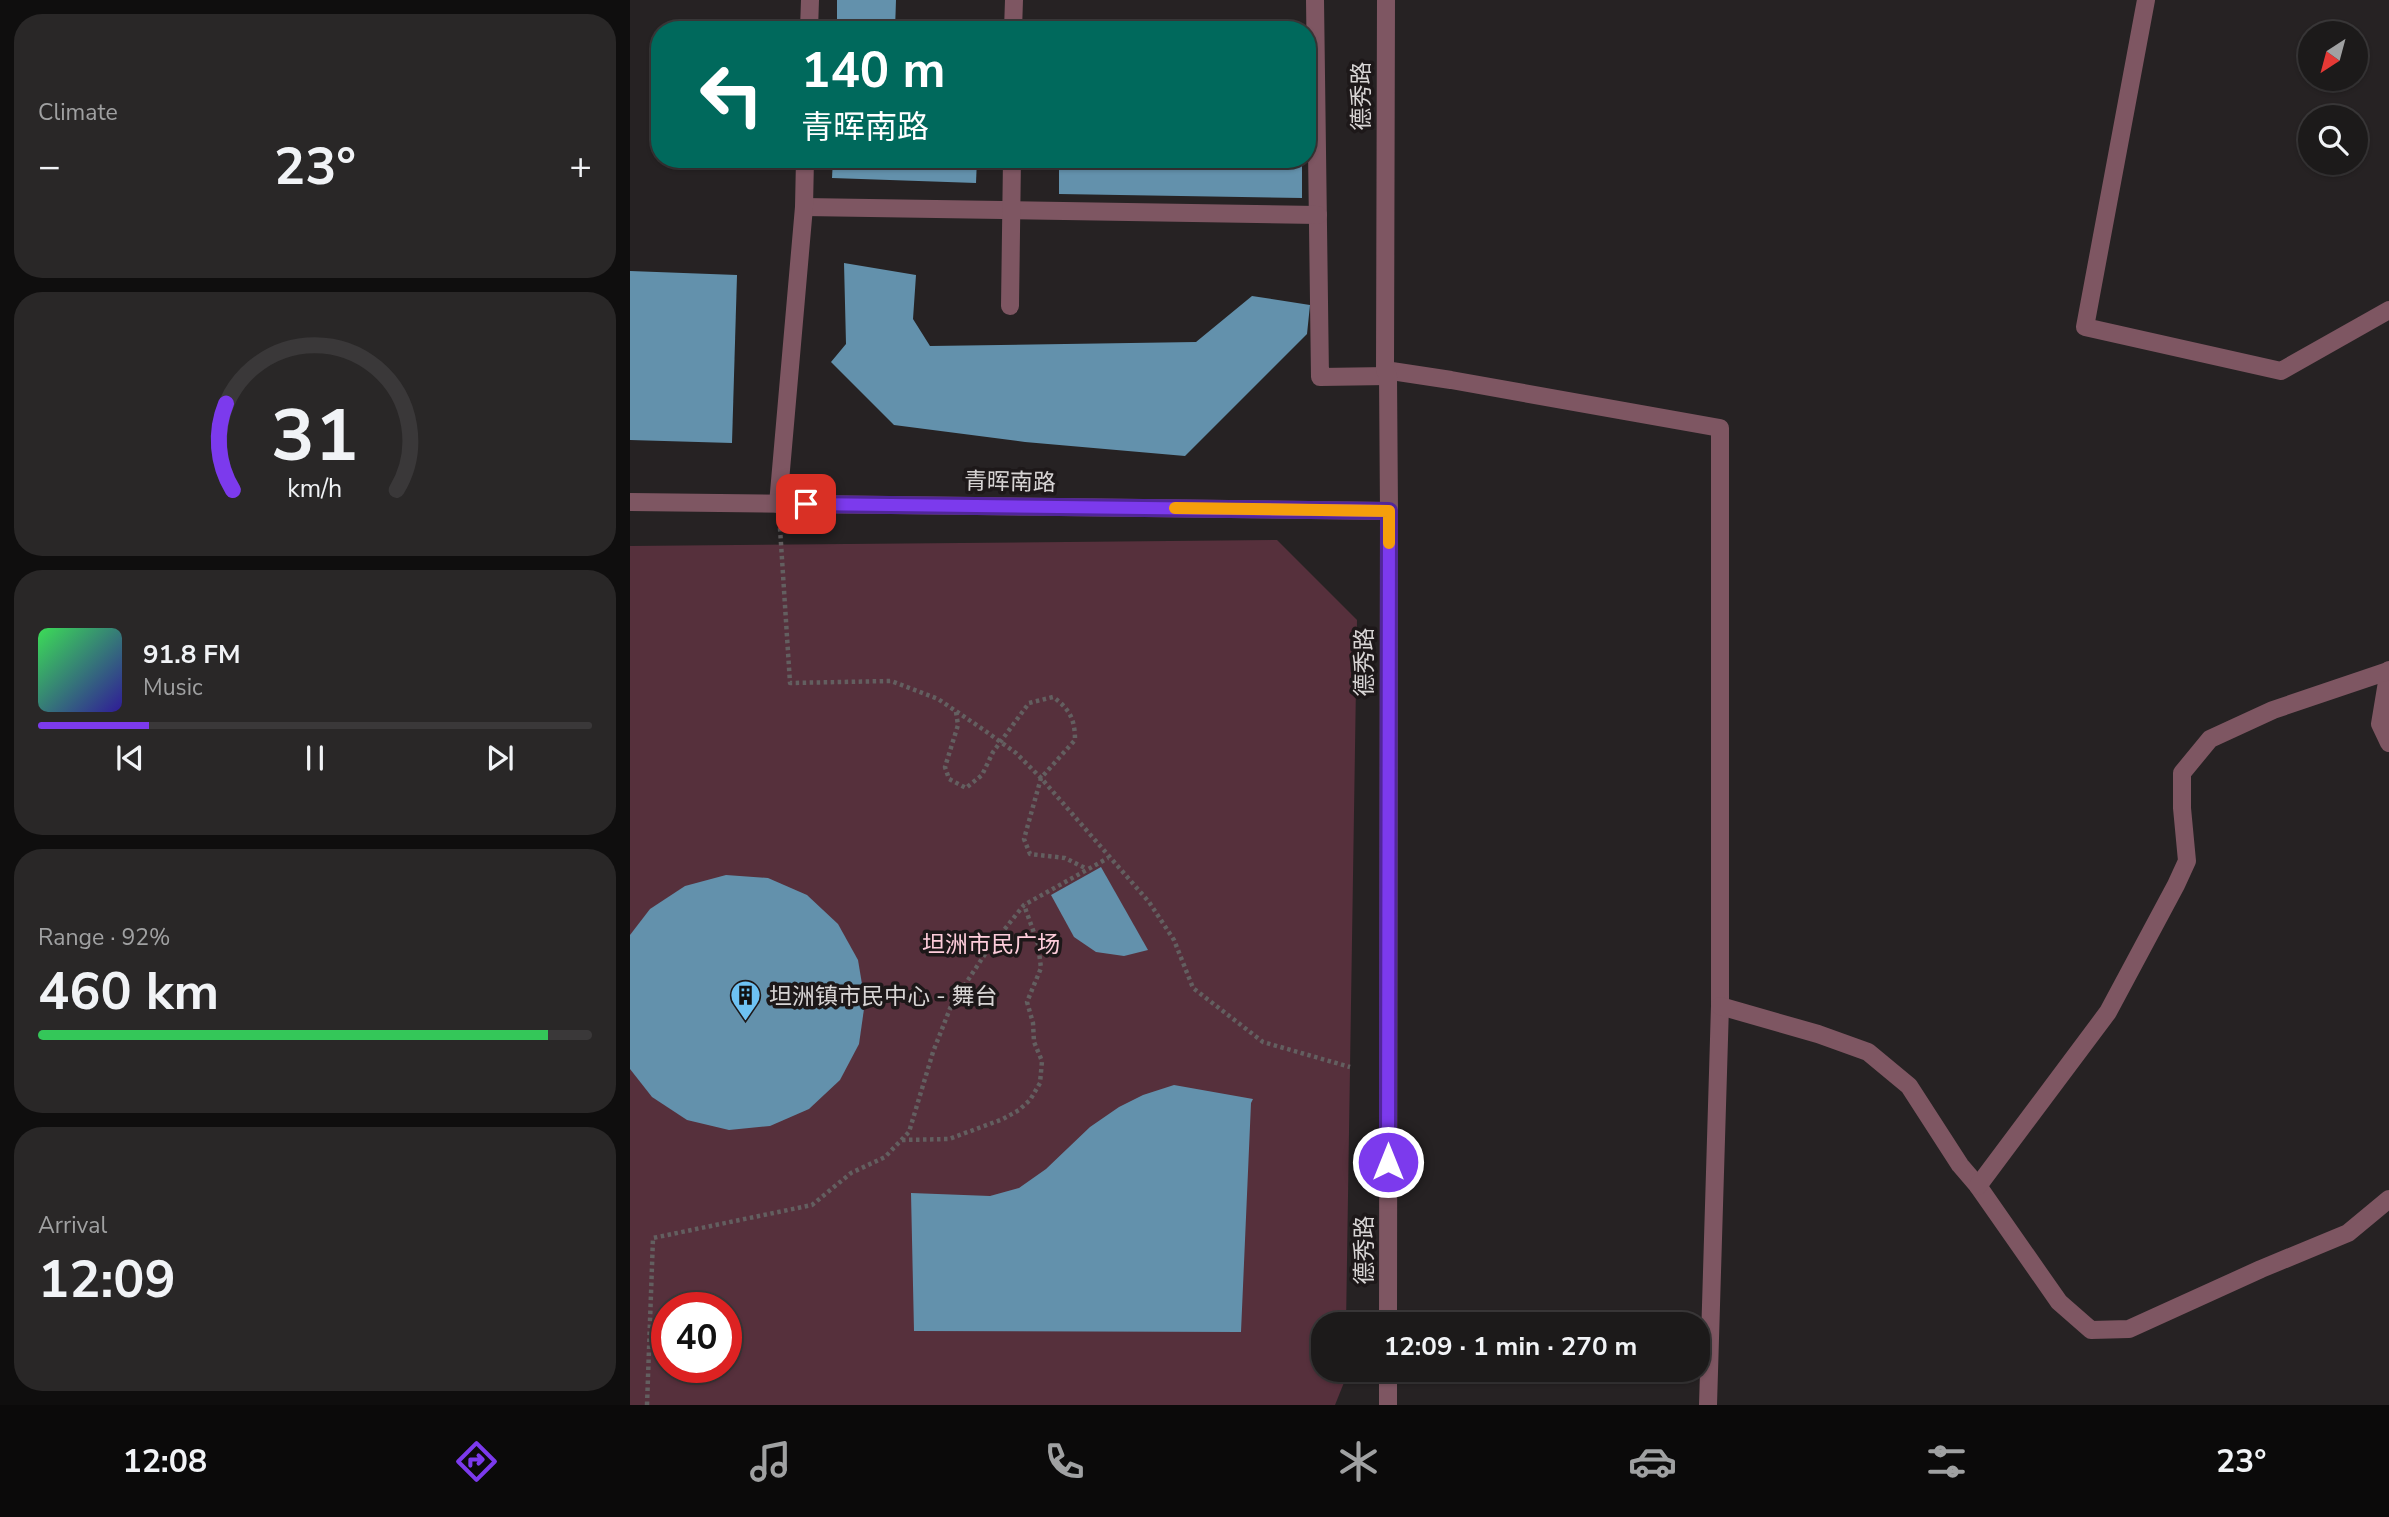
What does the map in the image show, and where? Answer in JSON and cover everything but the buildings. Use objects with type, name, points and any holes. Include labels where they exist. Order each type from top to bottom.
[{"type":"street","points":[[809,21],[810,0]]},
{"type":"street","points":[[1013,21],[1014,0]]},
{"type":"street","points":[[1315,0],[1315,21]]},
{"type":"street","name":"德秀路","points":[[1386,0],[1389,511],[1388,1312]]},
{"type":"street","points":[[2146,0],[2085,327],[2281,370],[2389,310]]},
{"type":"street","points":[[1316,72],[1320,377],[1387,373],[1464,382],[1720,428],[1720,1006],[1708,1405]]},
{"type":"street","points":[[778,504],[804,207],[805,168]]},
{"type":"street","points":[[1010,306],[1012,168]]},
{"type":"street","points":[[804,207],[1318,215]]},
{"type":"street","name":"青晖南路","points":[[630,502],[1389,511]]},
{"type":"street","points":[[1978,1186],[2108,1012],[2176,886],[2187,861],[2182,773],[2210,739],[2273,710],[2388,670],[2381,724],[2389,743]]},
{"type":"street","points":[[1720,1006],[1818,1034],[1868,1052],[1909,1086],[1944,1141],[2059,1302],[2091,1331],[2129,1329],[2348,1233],[2389,1199]]},
{"type":"street","points":[[1388,1382],[1388,1405]]},
{"type":"path","points":[[778,504],[790,683],[891,681],[938,699],[1016,753],[1083,824],[1108,858],[1149,902],[1174,940],[1193,988],[1264,1042],[1350,1067]]},
{"type":"path","points":[[956,712],[958,725],[945,767],[949,779],[966,788],[982,775],[993,752],[1029,704],[1054,697],[1065,706],[1075,722],[1075,740],[1041,778],[1024,839],[1030,854],[1065,858],[1088,869]]},
{"type":"path","points":[[647,1405],[653,1238],[813,1205],[851,1173],[885,1157],[909,1132],[925,1076],[951,1006],[975,967],[1024,905],[1108,858]]},
{"type":"path","points":[[901,1140],[949,1139],[1003,1119],[1030,1100],[1040,1083],[1042,1060],[1034,1042],[1033,1023],[1027,1002],[1041,968],[1038,944],[1024,905]]},
{"type":"green space","name":"坦洲市民广场","points":[[1277,540],[1357,620],[1346,1312],[1311,1312],[1311,1382],[1344,1382],[1335,1405],[630,1405],[630,546]]},
{"type":"slow traffic","points":[[1175,508],[1389,511],[1389,543]]},
{"type":"place","name":"坦洲镇市民中心 - 舞台","points":[[746,1023]]},
{"type":"route","points":[[806,504],[1389,511],[1388,1162]]}]
